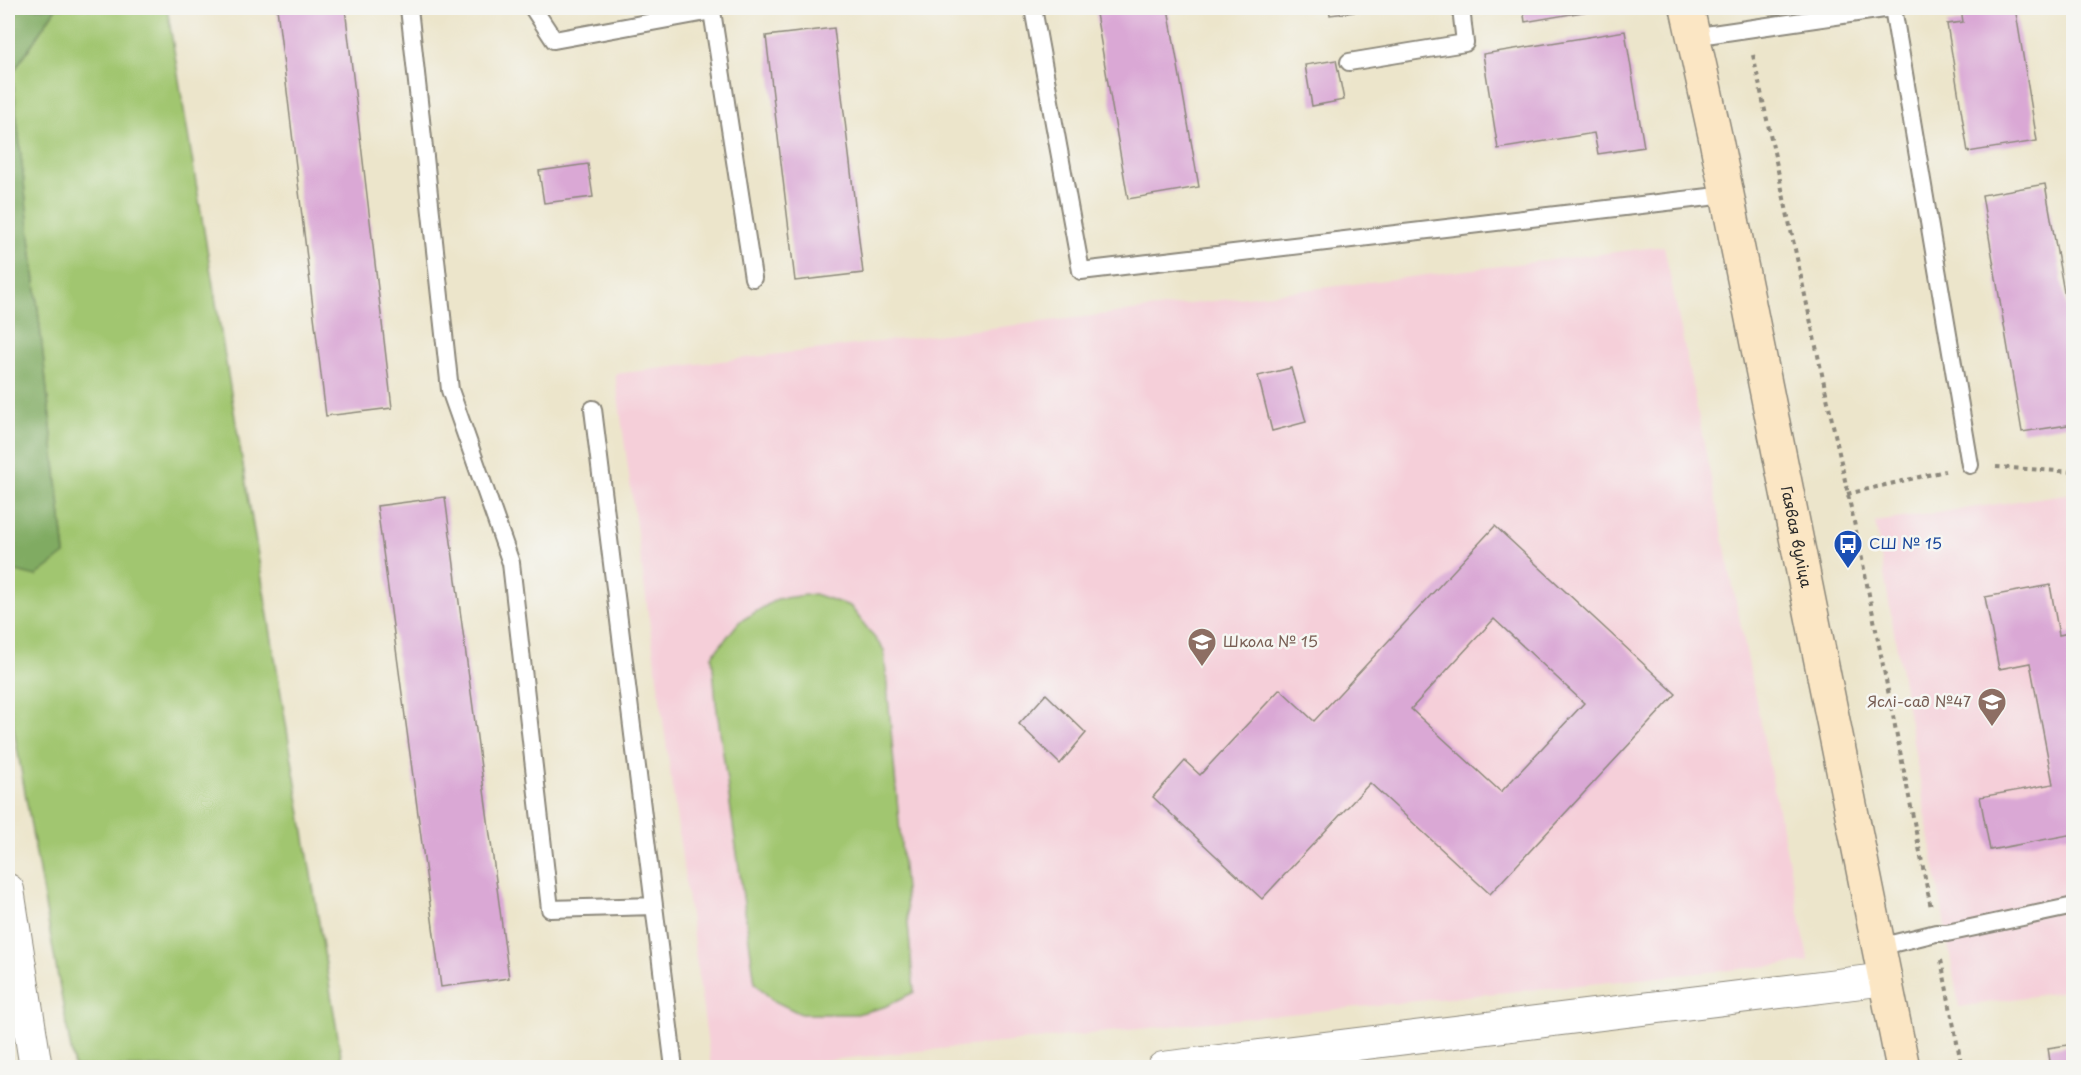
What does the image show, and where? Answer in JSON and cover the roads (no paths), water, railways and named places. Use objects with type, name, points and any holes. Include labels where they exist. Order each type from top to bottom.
[{"type":"main road","name":"Гаявая вуліца","points":[[1689,22],[1716,140],[1903,1068]]},
{"type":"street","points":[[8,890],[36,1068]]},
{"type":"street","points":[[1163,1068],[1886,979]]},
{"type":"lane","points":[[409,8],[450,390],[511,563],[550,909],[654,906]]},
{"type":"lane","points":[[533,8],[554,40],[712,11],[753,278]]},
{"type":"lane","points":[[1033,8],[1081,270],[1726,195]]},
{"type":"lane","points":[[1349,62],[1465,43],[1461,8]]},
{"type":"lane","points":[[1689,22],[1748,28],[1892,8],[1970,465]]},
{"type":"lane","points":[[593,409],[674,1068]]},
{"type":"lane","points":[[1879,947],[1936,933],[1947,933],[2073,906]]},
{"type":"place","name":"СШ № 15","points":[[1848,570]]},
{"type":"place","name":"Школа № 15","points":[[1202,668]]},
{"type":"place","name":"Яслі-сад №47","points":[[1992,728]]}]
